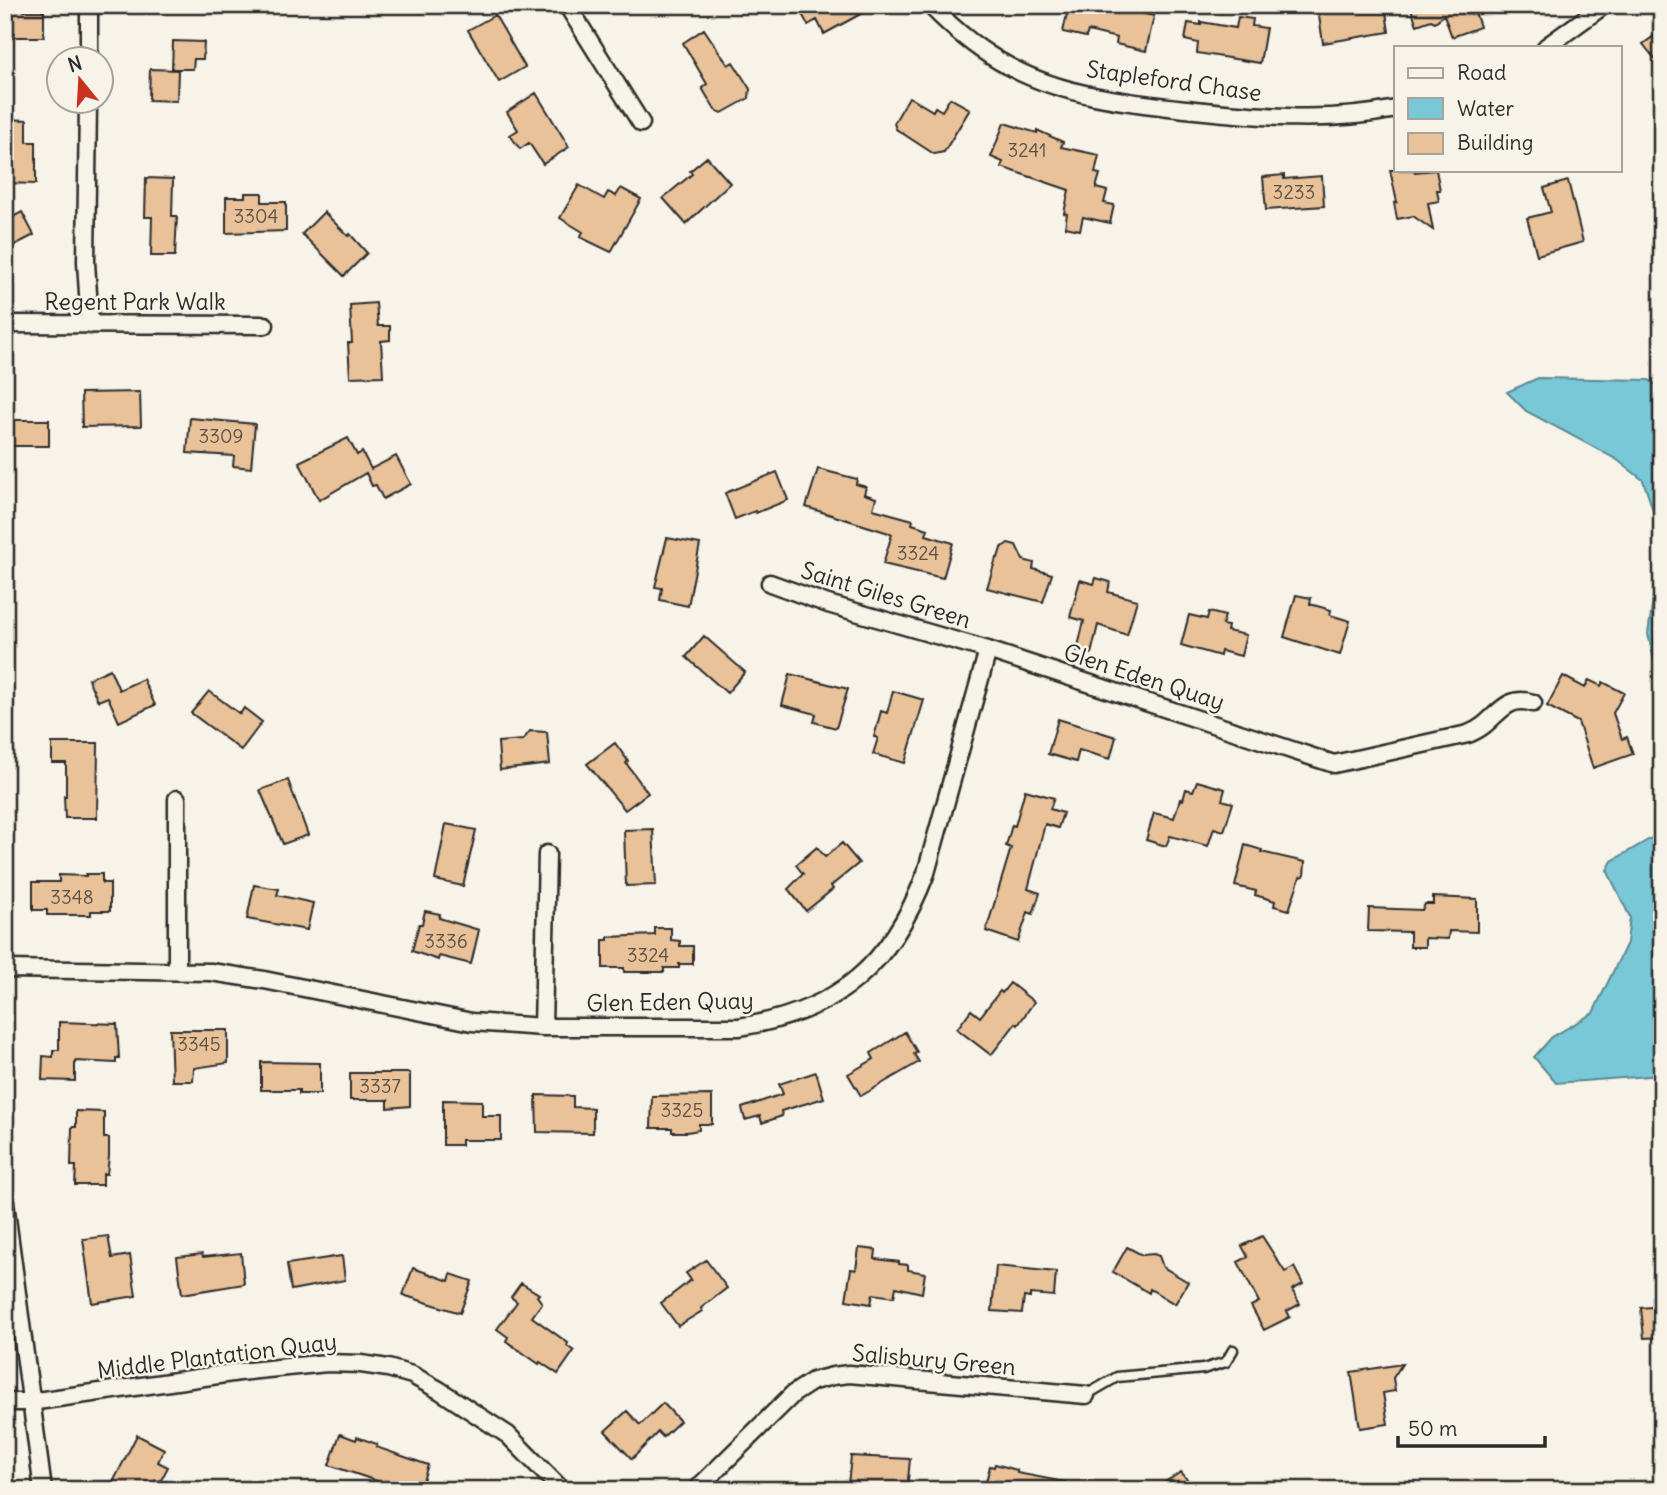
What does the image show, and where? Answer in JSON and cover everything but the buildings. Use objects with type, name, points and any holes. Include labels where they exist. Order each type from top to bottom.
[{"type":"street","points":[[89,5],[89,46]]},
{"type":"street","points":[[567,5],[641,123]]},
{"type":"street","name":"Stapleford Chase","points":[[930,5],[980,49],[1011,68],[1052,85],[1094,97],[1264,117],[1318,118],[1394,109]]},
{"type":"street","points":[[1547,46],[1604,5]]},
{"type":"street","points":[[88,116],[86,262],[90,325]]},
{"type":"street","name":"Regent Park Walk","points":[[5,324],[265,325]]},
{"type":"street","name":"Saint Giles Green","points":[[770,583],[828,604],[989,650]]},
{"type":"street","name":"Glen Eden Quay","points":[[5,969],[211,972],[264,980],[472,1022],[543,1027],[739,1027],[771,1022],[801,1013],[834,996],[855,981],[878,958],[898,932],[914,904],[929,861],[989,650],[1334,764],[1468,734],[1483,726],[1507,704],[1519,701],[1533,703]]},
{"type":"street","points":[[177,799],[177,970]]},
{"type":"street","points":[[543,1027],[547,855]]},
{"type":"street","points":[[5,1203],[43,1490]]},
{"type":"street","name":"Middle Plantation Quay","points":[[5,1402],[30,1402],[239,1372],[327,1363],[388,1368],[412,1375],[439,1390],[508,1435],[562,1490]]},
{"type":"street","name":"Salisbury Green","points":[[696,1490],[793,1394],[813,1381],[833,1376],[849,1374],[1086,1395]]},
{"type":"lane","points":[[1086,1395],[1117,1377],[1203,1369],[1226,1362],[1233,1350]]},
{"type":"water","points":[[1538,378],[1649,380],[1662,389],[1662,537],[1643,480],[1616,459],[1526,411],[1507,392]]},
{"type":"water","points":[[1662,537],[1662,666],[1654,660],[1648,634]]},
{"type":"water","points":[[1662,832],[1662,1075],[1556,1083],[1534,1057],[1552,1037],[1593,1013],[1627,943],[1630,917],[1607,870],[1612,861]]}]
